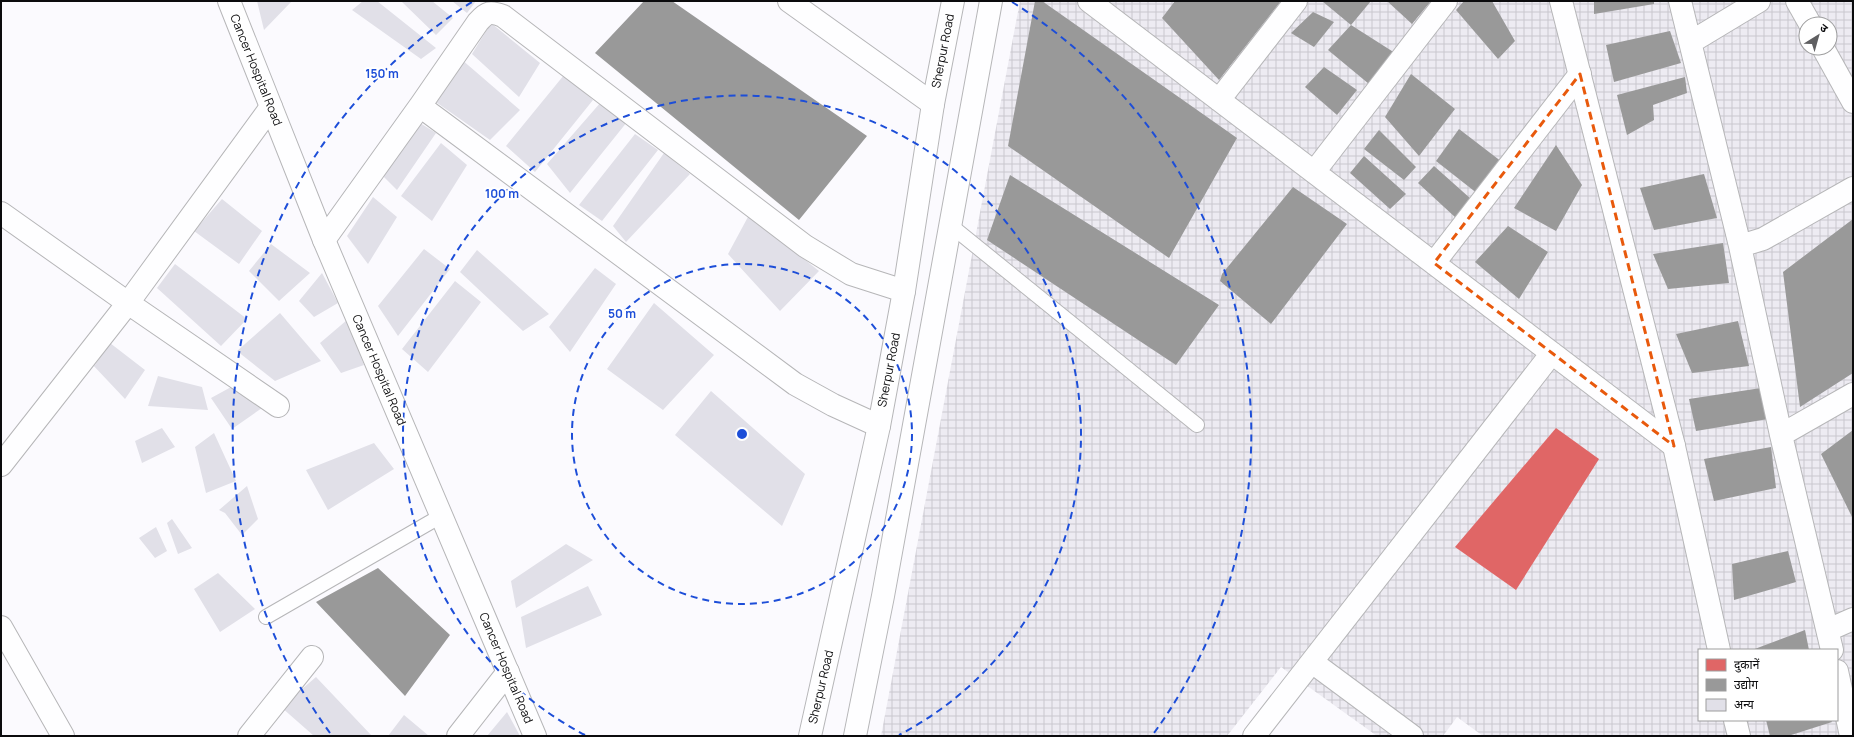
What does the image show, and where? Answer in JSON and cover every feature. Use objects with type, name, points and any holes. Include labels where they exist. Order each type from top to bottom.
[{"type":"street","points":[[789,1],[933,104]]},
{"type":"street","name":"Sherpur Road","points":[[810,736],[879,426],[904,291],[933,104],[953,1]]},
{"type":"street","points":[[855,736],[886,580],[991,1]]},
{"type":"street","points":[[1089,1],[1674,446]]},
{"type":"street","points":[[1219,100],[1296,1]]},
{"type":"street","points":[[1314,172],[1446,1]]},
{"type":"street","points":[[1561,1],[1674,446],[1719,649]]},
{"type":"street","points":[[1680,1],[1740,246],[1781,435],[1830,640],[1853,619]]},
{"type":"street","points":[[1691,42],[1759,1]]},
{"type":"street","points":[[1797,1],[1805,16]]},
{"type":"street","name":"Cancer Hospital Road","points":[[234,5],[271,107],[324,240],[535,736]]},
{"type":"street","points":[[324,240],[478,22],[484,15],[492,12],[502,16],[805,246],[851,274],[904,291]]},
{"type":"street","points":[[1827,56],[1853,102]]},
{"type":"street","points":[[1434,263],[1580,74]]},
{"type":"street","points":[[420,106],[795,384],[833,405],[879,426]]},
{"type":"street","points":[[1,465],[128,303],[271,107]]},
{"type":"street","points":[[1740,246],[1763,239],[1853,188]]},
{"type":"street","points":[[1,213],[128,303],[278,406]]},
{"type":"street","points":[[1254,736],[1552,353]]},
{"type":"street","points":[[1781,435],[1853,394]]},
{"type":"street","points":[[1,627],[63,736]]},
{"type":"street","points":[[249,736],[312,657]]},
{"type":"street","points":[[1312,662],[1412,736]]},
{"type":"street","points":[[458,736],[508,672]]},
{"type":"street","points":[[1838,676],[1851,736]]},
{"type":"street","points":[[1735,721],[1739,736]]},
{"type":"lane","points":[[950,225],[1197,425]]},
{"type":"lane","points":[[266,617],[441,516]]},
{"type":"highlighted area","points":[[1580,74],[1674,446],[1434,263]]},
{"type":"shaded area","points":[[1020,1],[1853,1],[1853,736],[1483,736],[1457,717],[1443,736],[1377,736],[1281,667],[1227,736],[881,736]]},
{"type":"building: दुकानें","points":[[1556,428],[1599,459],[1516,590],[1455,547]]},
{"type":"building: उद्योग","points":[[644,1],[672,1],[867,136],[799,220],[595,53]]},
{"type":"building: उद्योग","points":[[1035,1],[1042,1],[1237,138],[1169,258],[1008,146]]},
{"type":"building: उद्योग","points":[[1175,1],[1281,1],[1219,80],[1162,18]]},
{"type":"building: उद्योग","points":[[1322,1],[1371,1],[1351,25]]},
{"type":"building: उद्योग","points":[[1387,1],[1431,1],[1412,24]]},
{"type":"building: उद्योग","points":[[1464,1],[1492,1],[1515,41],[1498,59],[1456,10]]},
{"type":"building: उद्योग","points":[[1594,1],[1654,1],[1654,4],[1594,14]]},
{"type":"building: उद्योग","points":[[1313,12],[1334,22],[1314,47],[1291,33]]},
{"type":"building: उद्योग","points":[[1351,25],[1395,53],[1369,84],[1328,50]]},
{"type":"building: उद्योग","points":[[1670,31],[1681,63],[1614,82],[1606,45]]},
{"type":"building: उद्योग","points":[[1324,67],[1357,90],[1337,115],[1305,87]]},
{"type":"building: उद्योग","points":[[1411,74],[1455,109],[1419,156],[1385,117]]},
{"type":"building: उद्योग","points":[[1685,77],[1687,93],[1653,105],[1654,120],[1627,135],[1617,95]]},
{"type":"building: उद्योग","points":[[1459,129],[1502,162],[1478,194],[1436,161]]},
{"type":"building: उद्योग","points":[[1379,130],[1416,167],[1404,180],[1364,149]]},
{"type":"building: उद्योग","points":[[1556,145],[1582,185],[1556,231],[1514,208]]},
{"type":"building: उद्योग","points":[[1364,156],[1406,194],[1390,209],[1350,173]]},
{"type":"building: उद्योग","points":[[1434,166],[1471,199],[1456,218],[1418,183]]},
{"type":"building: उद्योग","points":[[1704,174],[1717,218],[1654,230],[1640,188]]},
{"type":"building: उद्योग","points":[[1010,175],[1219,305],[1176,365],[987,240]]},
{"type":"building: उद्योग","points":[[1293,187],[1347,224],[1271,324],[1220,281],[1222,274]]},
{"type":"building: उद्योग","points":[[1853,219],[1853,373],[1800,407],[1783,272]]},
{"type":"building: उद्योग","points":[[1508,226],[1548,252],[1519,299],[1475,262]]},
{"type":"building: उद्योग","points":[[1723,243],[1729,283],[1668,289],[1653,254]]},
{"type":"building: उद्योग","points":[[1738,321],[1749,366],[1692,373],[1676,334]]},
{"type":"building: उद्योग","points":[[1761,388],[1768,419],[1696,431],[1689,399]]},
{"type":"building: उद्योग","points":[[1853,430],[1853,519],[1821,454]]},
{"type":"building: उद्योग","points":[[1771,447],[1776,488],[1714,501],[1704,459]]},
{"type":"building: उद्योग","points":[[1788,551],[1796,582],[1734,600],[1732,564]]},
{"type":"building: उद्योग","points":[[378,568],[450,635],[405,696],[316,602]]},
{"type":"building: उद्योग","points":[[1805,630],[1809,649],[1755,649]]},
{"type":"building: उद्योग","points":[[1766,721],[1832,722],[1788,736],[1770,736]]},
{"type":"building: अन्य","points":[[257,1],[292,1],[264,30]]},
{"type":"building: अन्य","points":[[363,1],[377,1],[436,48],[421,59],[352,10]]},
{"type":"building: अन्य","points":[[401,1],[432,1],[453,18],[436,35]]},
{"type":"building: अन्य","points":[[452,1],[476,1],[467,13]]},
{"type":"building: अन्य","points":[[491,23],[540,63],[519,97],[472,54]]},
{"type":"building: अन्य","points":[[461,59],[520,110],[490,140],[433,100]]},
{"type":"building: अन्य","points":[[564,75],[593,100],[535,172],[506,146]]},
{"type":"building: अन्य","points":[[601,102],[627,122],[570,193],[547,164]]},
{"type":"building: अन्य","points":[[420,123],[436,133],[397,190],[382,175]]},
{"type":"building: अन्य","points":[[635,134],[658,150],[602,221],[579,205]]},
{"type":"building: अन्य","points":[[441,143],[467,165],[432,221],[401,196]]},
{"type":"building: अन्य","points":[[664,153],[690,174],[626,242],[613,226]]},
{"type":"building: अन्य","points":[[373,197],[397,217],[368,264],[347,236]]},
{"type":"building: अन्य","points":[[222,199],[262,231],[239,264],[194,231]]},
{"type":"building: अन्य","points":[[749,215],[819,271],[780,311],[728,254]]},
{"type":"building: अन्य","points":[[271,244],[310,273],[279,301],[249,271]]},
{"type":"building: अन्य","points":[[424,249],[450,269],[398,336],[378,306]]},
{"type":"building: अन्य","points":[[477,250],[549,314],[523,331],[460,272]]},
{"type":"building: अन्य","points":[[175,264],[247,319],[221,346],[157,288]]},
{"type":"building: अन्य","points":[[595,268],[616,284],[570,352],[549,327]]},
{"type":"building: अन्य","points":[[322,273],[338,303],[314,317],[299,301]]},
{"type":"building: अन्य","points":[[455,281],[481,302],[428,372],[402,349]]},
{"type":"building: अन्य","points":[[654,303],[714,355],[663,410],[607,369]]},
{"type":"building: अन्य","points":[[280,313],[321,361],[275,381],[237,351]]},
{"type":"building: अन्य","points":[[347,320],[364,365],[341,373],[320,343]]},
{"type":"building: अन्य","points":[[110,343],[145,370],[125,399],[91,363],[95,365]]},
{"type":"building: अन्य","points":[[158,376],[202,387],[208,410],[148,406]]},
{"type":"building: अन्य","points":[[233,386],[262,408],[232,429],[211,398]]},
{"type":"building: अन्य","points":[[711,391],[805,474],[782,526],[675,435]]},
{"type":"building: अन्य","points":[[162,428],[175,447],[142,463],[135,441]]},
{"type":"building: अन्य","points":[[214,433],[236,481],[206,493],[195,447]]},
{"type":"building: अन्य","points":[[374,443],[394,469],[328,510],[306,470]]},
{"type":"building: अन्य","points":[[247,486],[258,519],[242,535],[225,513],[219,510]]},
{"type":"building: अन्य","points":[[172,519],[192,548],[178,554],[167,523]]},
{"type":"building: अन्य","points":[[156,527],[167,551],[155,558],[139,538]]},
{"type":"building: अन्य","points":[[566,544],[593,560],[516,608],[511,581]]},
{"type":"building: अन्य","points":[[218,573],[255,609],[220,632],[194,589]]},
{"type":"building: अन्य","points":[[588,586],[602,615],[526,648],[521,617]]},
{"type":"building: अन्य","points":[[316,677],[372,736],[314,736],[281,707]]},
{"type":"building: अन्य","points":[[507,712],[520,736],[487,736]]},
{"type":"building: अन्य","points":[[404,715],[429,736],[388,736]]}]
